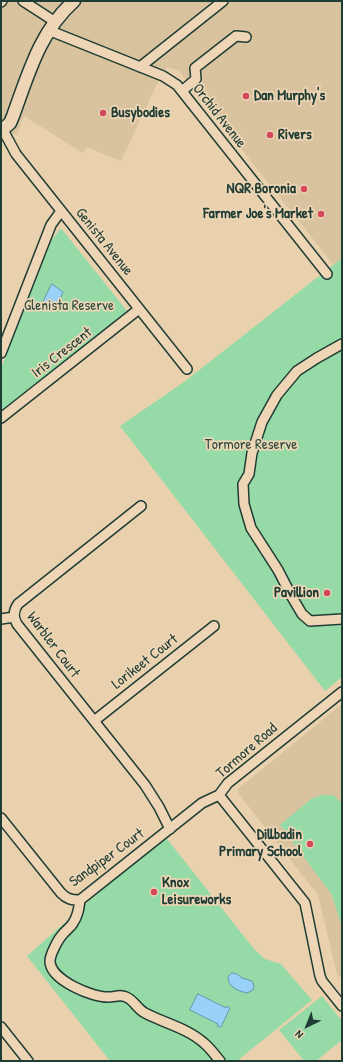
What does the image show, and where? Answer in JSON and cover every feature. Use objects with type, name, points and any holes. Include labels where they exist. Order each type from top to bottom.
[{"type":"main road","points":[[2,131],[10,123],[39,47],[51,26],[74,1]]},
{"type":"street","name":"Orchid Avenue","points":[[23,1],[51,26],[170,80],[182,91],[327,274]]},
{"type":"street","points":[[140,67],[223,1]]},
{"type":"street","points":[[182,91],[196,79],[195,68],[236,36],[246,37]]},
{"type":"street","name":"Genista Avenue","points":[[2,131],[12,148],[187,369]]},
{"type":"street","points":[[1,353],[51,225],[61,211]]},
{"type":"street","name":"Iris Crescent","points":[[1,418],[139,309]]},
{"type":"street","points":[[342,344],[297,371],[277,396],[262,422],[252,453],[249,474],[243,484],[244,504],[251,528],[278,570],[302,614],[310,621],[342,619]]},
{"type":"street","name":"Warbler Court","points":[[141,506],[18,604],[14,609],[14,617],[17,624],[145,786],[159,807],[170,829]]},
{"type":"street","points":[[1,619],[14,617]]},
{"type":"street","name":"Lorikeet Court","points":[[94,721],[214,626]]},
{"type":"street","name":"Tormore Road","points":[[170,829],[202,803],[220,795],[228,783],[342,692]]},
{"type":"street","points":[[220,795],[305,904],[320,976],[325,986],[342,1006]]},
{"type":"street","name":"Warbler Court","points":[[159,807],[177,823]]},
{"type":"street","name":"Sandpiper Court","points":[[1,818],[65,898],[71,900],[80,900],[170,829]]},
{"type":"street","points":[[80,900],[79,910],[74,922],[60,937],[50,960],[54,971],[70,986],[109,998],[122,995],[128,998],[144,1012],[181,1028],[195,1036],[209,1048],[220,1061]]},
{"type":"street","points":[[1,1027],[28,1061]]},
{"type":"shaded area","points":[[1,1],[342,1],[342,258],[333,264],[179,71],[167,67],[156,86],[121,161],[86,147],[83,153],[24,116],[17,135],[11,134],[1,141]]},
{"type":"shaded area","name":"Dillbadin Primary School","points":[[342,704],[342,975],[338,978],[318,895],[238,793],[238,789]]},
{"type":"green space","name":"Glenista Reserve","points":[[61,228],[127,311],[1,413],[1,368],[51,241]]},
{"type":"green space","name":"Tormore Reserve","points":[[342,258],[342,677],[325,691],[120,426],[184,382]]},
{"type":"green space","points":[[321,795],[333,795],[342,803],[342,927],[332,895],[280,825],[311,799]]},
{"type":"green space","name":"Knox Leisureworks","points":[[164,835],[254,949],[265,959],[281,964],[312,1000],[237,1061],[110,1061],[27,956]]},
{"type":"green space","points":[[322,996],[342,1021],[342,1040],[316,1061],[304,1061],[279,1030]]},
{"type":"water","points":[[52,284],[63,292],[55,311],[48,306],[39,310]]},
{"type":"water","points":[[232,973],[252,981],[254,986],[253,990],[247,993],[234,988],[228,980],[228,977]]},
{"type":"water","points":[[198,994],[226,1008],[227,1006],[230,1008],[221,1027],[190,1010]]},
{"type":"place","name":"Dan Murphy's","points":[[246,96]]},
{"type":"place","name":"Busybodies","points":[[103,113]]},
{"type":"place","name":"Rivers","points":[[270,135]]},
{"type":"place","name":"NQR Boronia","points":[[304,189]]},
{"type":"place","name":"Farmer Joe's Market","points":[[321,214]]},
{"type":"place","name":"Pavillion","points":[[327,593]]},
{"type":"place","name":"Dillbadin Primary School","points":[[310,844]]},
{"type":"place","name":"Knox Leisureworks","points":[[154,892]]}]
